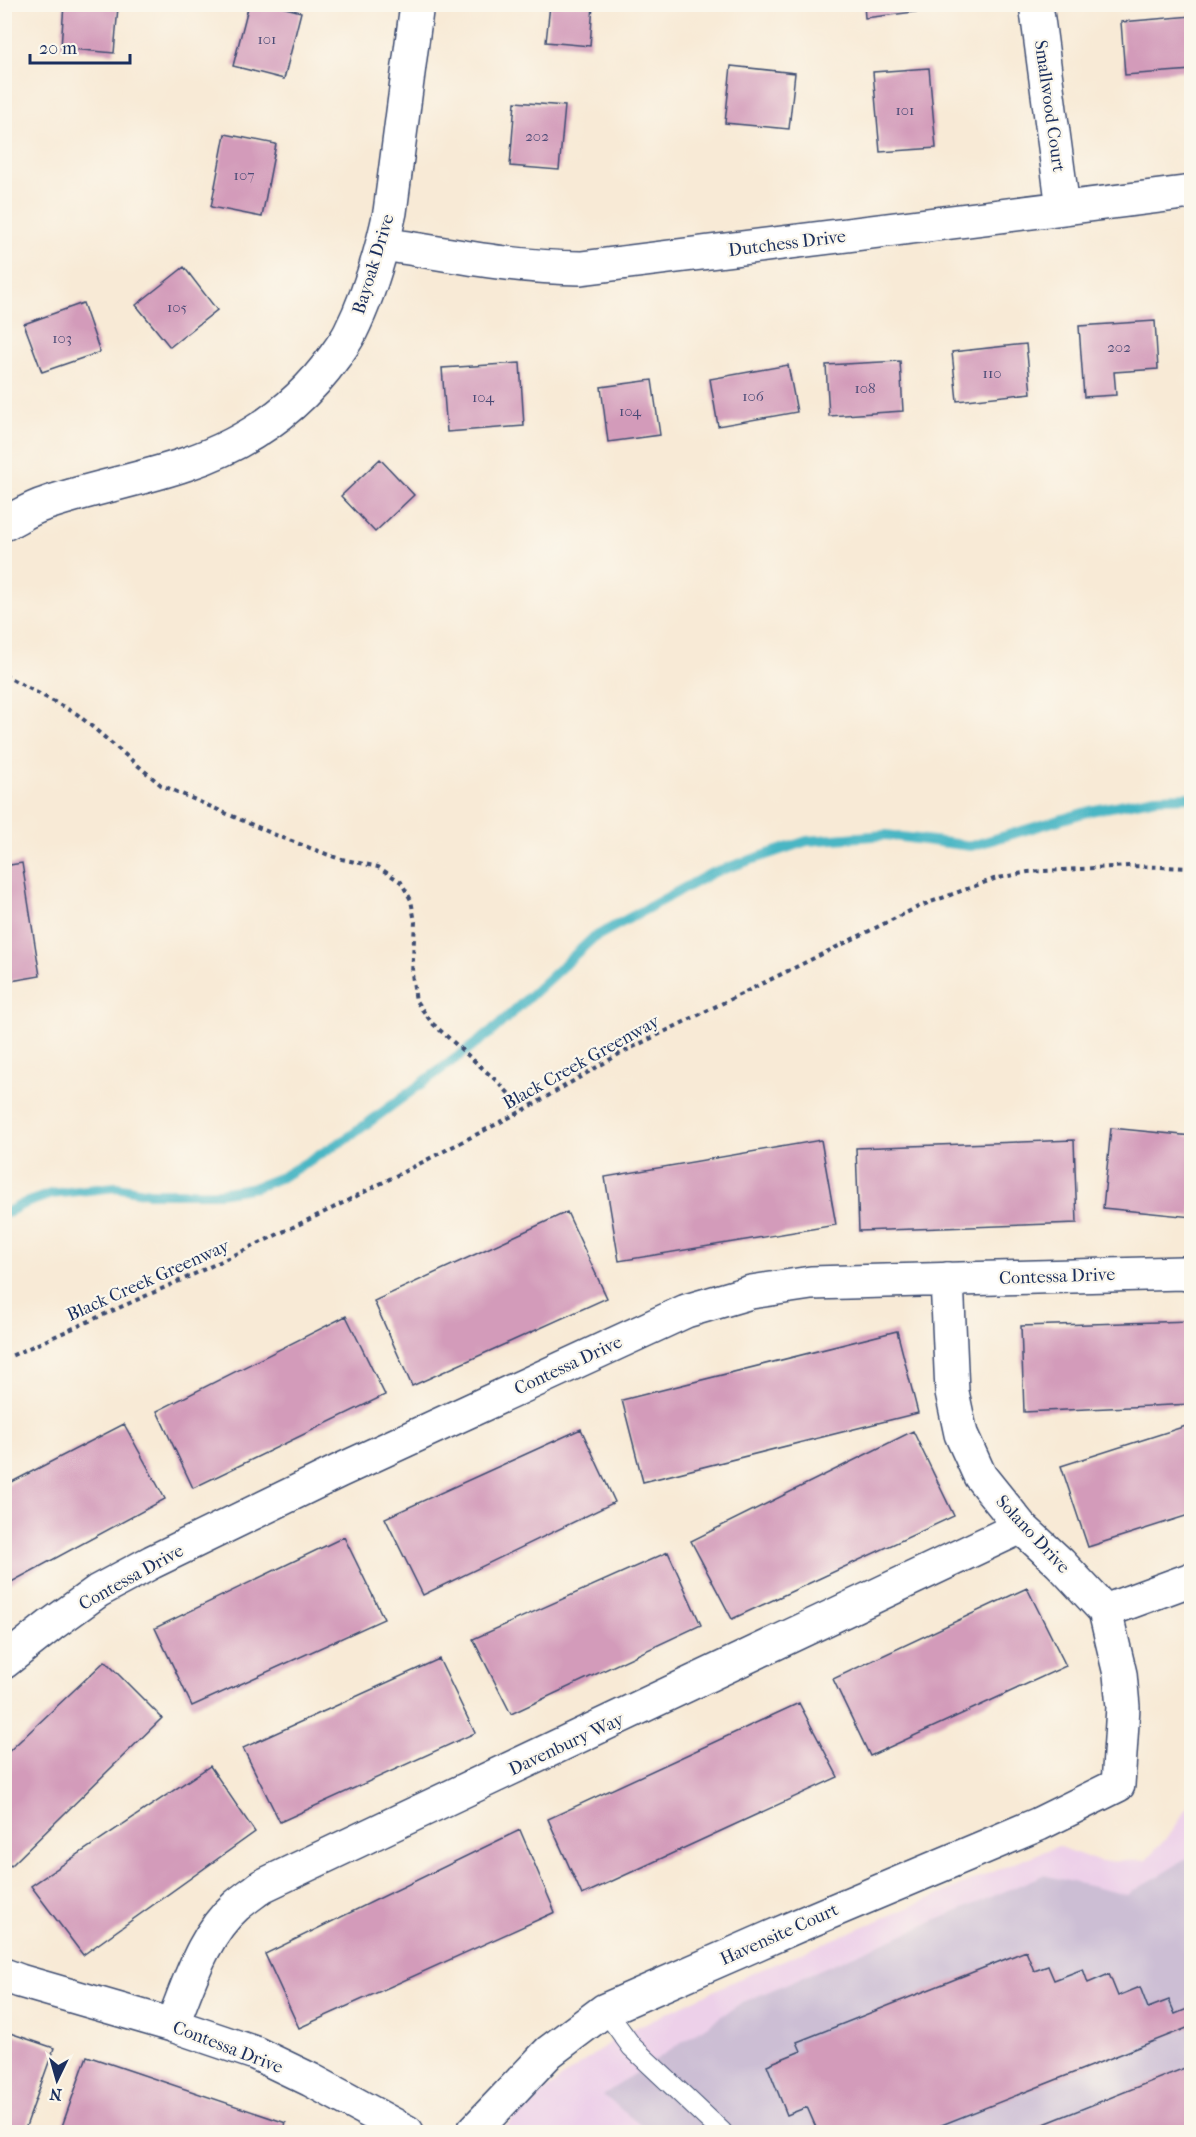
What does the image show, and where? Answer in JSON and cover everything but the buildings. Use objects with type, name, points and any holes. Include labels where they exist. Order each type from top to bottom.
[{"type":"street","name":"Bayoak Drive","points":[[4,524],[44,504],[186,465],[221,452],[255,433],[304,394],[326,368],[349,335],[367,294],[383,244],[390,212],[417,4]]},
{"type":"street","name":"Smallwood Court","points":[[1036,4],[1063,208]]},
{"type":"street","name":"Dutchess Drive","points":[[383,244],[509,264],[546,268],[581,268],[1191,192]]},
{"type":"street","name":"Contessa Drive","points":[[4,1662],[51,1624],[98,1591],[152,1562],[339,1471],[686,1311],[751,1292],[811,1283],[1182,1273],[1191,1275]]},
{"type":"street","name":"Solano Drive","points":[[948,1279],[952,1392],[961,1434],[980,1476],[1022,1527],[1105,1611],[1120,1674],[1123,1707],[1118,1785]]},
{"type":"street","name":"Davenbury Way","points":[[172,2025],[205,1945],[219,1923],[262,1886],[1022,1527]]},
{"type":"street","points":[[1105,1611],[1191,1579]]},
{"type":"street","name":"Havensite Court","points":[[473,2133],[549,2052],[605,2010],[796,1926],[1040,1824],[1118,1785]]},
{"type":"street","name":"Contessa Drive","points":[[4,1975],[20,1982],[172,2025],[255,2053],[311,2080],[407,2133]]},
{"type":"lane","points":[[605,2010],[632,2047],[722,2133]]},
{"type":"path","points":[[4,675],[77,714],[161,785],[278,836],[337,858],[378,867],[401,882],[411,900],[415,922],[412,974],[416,1001],[432,1023],[499,1083],[524,1110]]},
{"type":"path","name":"Black Creek Greenway","points":[[4,1359],[186,1278],[333,1208],[524,1110],[621,1053],[920,906],[961,889],[1028,872],[1129,866],[1191,868]]},
{"type":"shaded area","points":[[1191,1800],[1191,2132],[502,2132],[518,2111],[618,2036],[736,1980],[1058,1846],[1100,1862],[1146,1860],[1172,1832]]},
{"type":"shaded area","points":[[1191,1856],[1191,2132],[649,2132],[603,2095],[741,2003],[1043,1875],[1127,1895]]},
{"type":"waterway","points":[[4,1214],[51,1194],[116,1187],[149,1193],[219,1193],[256,1187],[282,1177],[349,1137],[490,1033],[593,938],[712,873],[807,841],[886,835],[971,846],[1090,811],[1156,798],[1192,797]]}]
